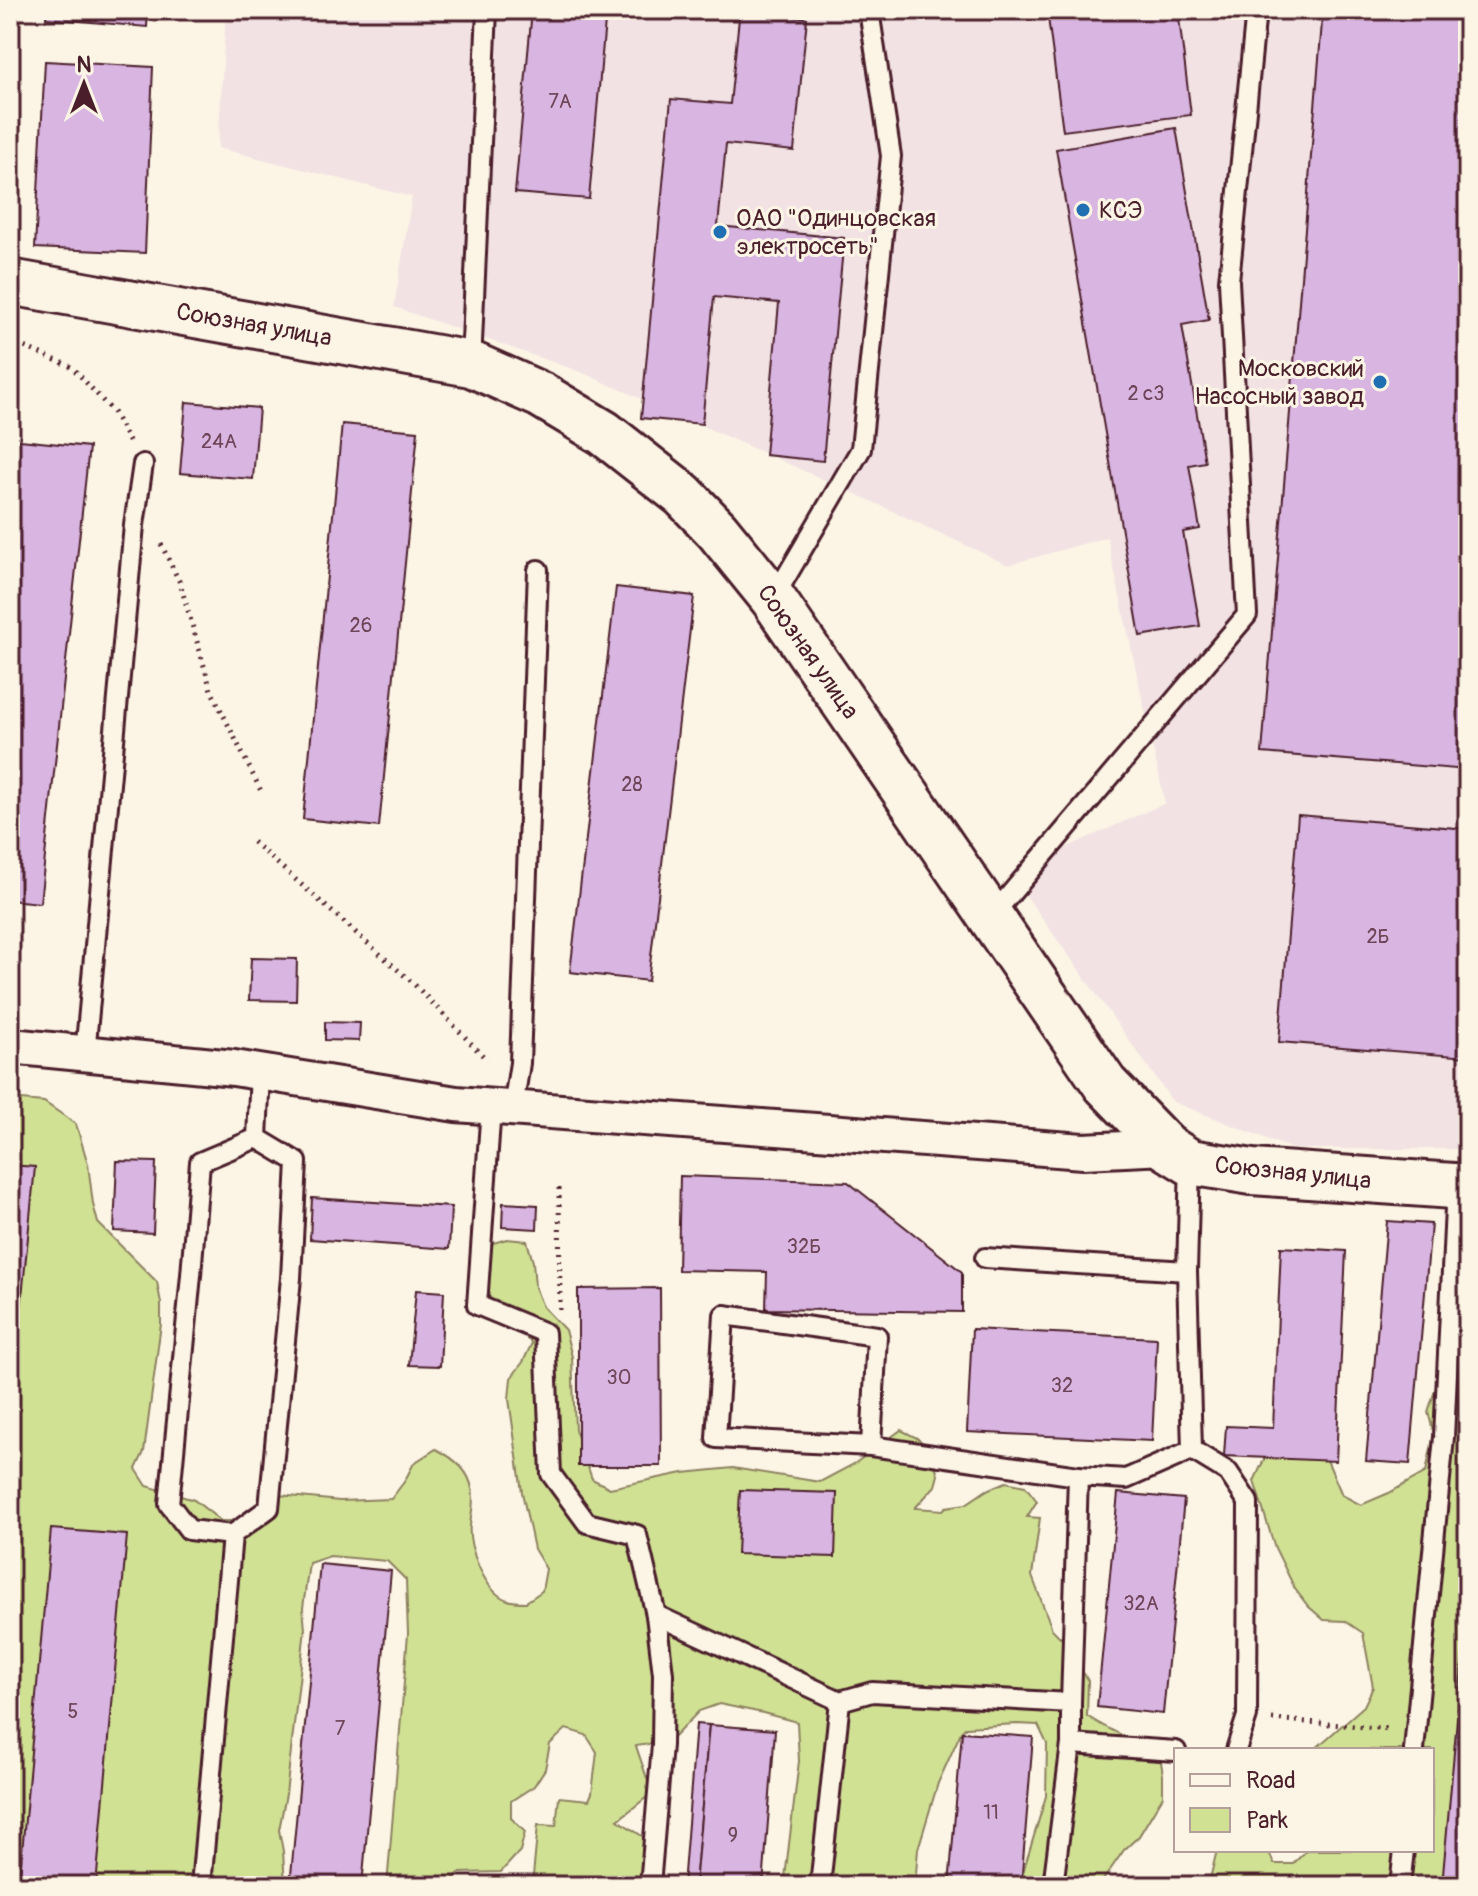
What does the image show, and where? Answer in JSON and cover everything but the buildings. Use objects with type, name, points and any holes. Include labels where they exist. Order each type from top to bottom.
[{"type":"street","name":"Союзная улица","points":[[10,282],[471,364],[541,395],[604,433],[683,495],[717,530],[773,599],[1105,1084],[1178,1155],[1252,1172],[1462,1187]]},
{"type":"street","points":[[10,1046],[260,1072],[456,1104],[1083,1151],[1178,1155]]},
{"type":"lane","points":[[471,364],[487,10]]},
{"type":"lane","points":[[773,599],[861,449],[891,156],[869,10]]},
{"type":"lane","points":[[991,917],[1247,615],[1229,281],[1256,10]]},
{"type":"lane","points":[[85,1054],[134,525],[143,464]]},
{"type":"lane","points":[[538,570],[520,1063],[502,1107],[477,1305],[545,1333],[551,1474],[587,1523],[637,1535],[656,1615],[663,1674],[662,1745],[650,1886]]},
{"type":"lane","points":[[257,1138],[260,1072]]},
{"type":"lane","points":[[257,1138],[297,1162],[291,1278],[269,1508],[232,1535],[189,1530],[169,1504],[200,1162],[257,1138]]},
{"type":"lane","points":[[1178,1155],[1187,1271],[1192,1450]]},
{"type":"lane","points":[[1415,1740],[1444,1437],[1462,1187]]},
{"type":"lane","points":[[985,1258],[1187,1271]]},
{"type":"lane","points":[[871,1446],[877,1336],[724,1315],[716,1438],[871,1446],[1078,1476],[1126,1479],[1192,1450]]},
{"type":"lane","points":[[1192,1450],[1228,1472],[1248,1502],[1247,1716],[1237,1748]]},
{"type":"lane","points":[[1053,1886],[1071,1744],[1078,1476]]},
{"type":"lane","points":[[201,1886],[232,1535]]},
{"type":"lane","points":[[656,1615],[840,1701],[872,1692],[1071,1703]]},
{"type":"lane","points":[[820,1886],[840,1701]]},
{"type":"lane","points":[[1071,1744],[1174,1751]]},
{"type":"lane","points":[[1400,1886],[1404,1852]]},
{"type":"path","points":[[10,341],[72,367],[113,412],[143,464]]},
{"type":"path","points":[[134,525],[158,538],[180,583],[211,690],[261,791]]},
{"type":"path","points":[[253,842],[414,984],[487,1060]]},
{"type":"path","points":[[559,1188],[560,1323]]},
{"type":"path","points":[[1247,1716],[1415,1740]]},
{"type":"shaded area","points":[[226,10],[1468,10],[1468,1149],[1293,1149],[1173,1102],[1010,873],[1165,803],[1107,537],[1008,565],[581,372],[394,307],[412,197],[218,148]]},
{"type":"green space","points":[[10,1099],[44,1102],[76,1124],[88,1164],[98,1223],[157,1282],[161,1324],[144,1452],[136,1469],[147,1486],[194,1500],[221,1521],[248,1521],[279,1495],[340,1501],[391,1499],[414,1463],[436,1449],[459,1465],[470,1482],[473,1498],[470,1535],[480,1569],[500,1596],[510,1601],[526,1602],[542,1591],[546,1569],[534,1549],[522,1492],[509,1399],[511,1378],[532,1343],[499,1314],[488,1294],[486,1245],[507,1239],[527,1241],[535,1287],[543,1307],[565,1330],[572,1357],[575,1429],[592,1479],[610,1488],[683,1473],[733,1468],[820,1482],[854,1464],[901,1430],[919,1439],[932,1455],[938,1475],[935,1486],[915,1508],[943,1510],[966,1504],[1006,1482],[1025,1486],[1037,1501],[1027,1517],[1040,1518],[1032,1576],[1052,1629],[1068,1645],[1088,1681],[1087,1716],[1160,1755],[1163,1796],[1139,1836],[1124,1850],[1099,1886],[1022,1886],[1021,1879],[1046,1796],[1047,1744],[1038,1725],[966,1727],[938,1783],[918,1849],[915,1886],[784,1886],[799,1761],[797,1722],[719,1704],[699,1711],[670,1741],[636,1746],[652,1793],[618,1820],[651,1842],[646,1886],[532,1886],[538,1825],[556,1826],[559,1797],[589,1800],[592,1793],[597,1752],[586,1735],[566,1729],[550,1744],[545,1769],[534,1786],[511,1801],[511,1818],[525,1832],[520,1851],[501,1872],[459,1873],[447,1886],[387,1886],[408,1634],[406,1580],[387,1561],[330,1556],[309,1563],[303,1608],[305,1629],[279,1830],[285,1886],[10,1886]]},
{"type":"green space","points":[[1468,1263],[1468,1886],[1214,1886],[1210,1879],[1217,1852],[1269,1852],[1274,1864],[1293,1864],[1305,1852],[1434,1852],[1434,1748],[1316,1748],[1364,1706],[1373,1687],[1363,1633],[1345,1621],[1324,1620],[1295,1589],[1275,1548],[1254,1481],[1282,1421],[1324,1453],[1342,1495],[1361,1505],[1426,1472],[1434,1434],[1428,1412],[1462,1320]]},
{"type":"place","name":"КСЭ","points":[[1083,210]]},
{"type":"place","name":"ОАО \"Одинцовская электросеть\"","points":[[720,232]]},
{"type":"place","name":"Московский Насосный завод","points":[[1380,382]]}]
